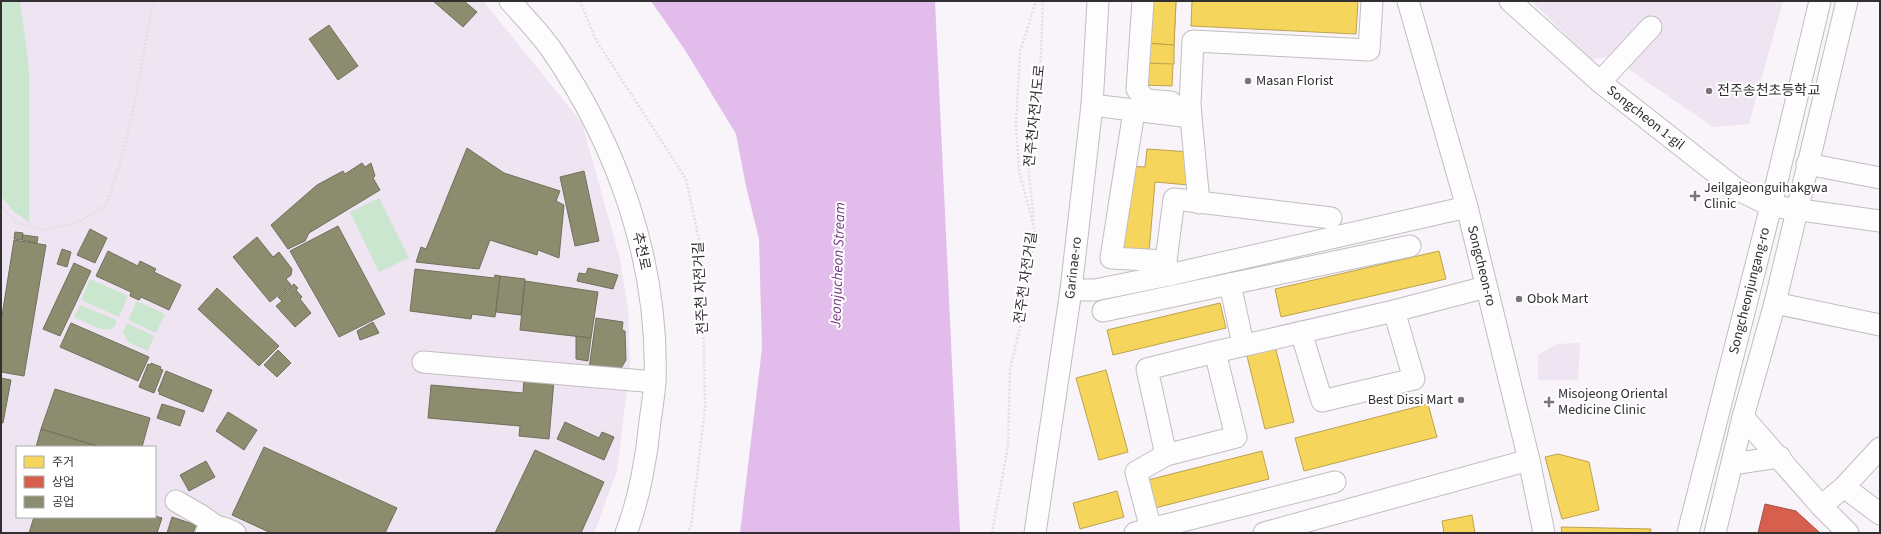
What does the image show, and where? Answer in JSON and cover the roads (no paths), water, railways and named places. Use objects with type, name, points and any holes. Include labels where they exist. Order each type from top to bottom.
[{"type":"street","name":"추천로","points":[[510,1],[550,48],[582,98],[609,150],[621,179],[642,255],[649,292],[654,345],[655,382],[647,451],[626,533]]},
{"type":"street","name":"Garinae-ro","points":[[1035,533],[1071,290],[1092,105],[1098,1]]},
{"type":"street","points":[[1143,1],[1137,90],[1145,100],[1190,111]]},
{"type":"street","points":[[1199,203],[1190,111],[1193,41],[1369,50],[1372,1]]},
{"type":"street","name":"Songcheon-ro","points":[[1408,1],[1467,207],[1529,460],[1544,533]]},
{"type":"street","name":"Songcheon 1-gil","points":[[1510,1],[1600,82],[1735,188],[1771,206],[1880,221]]},
{"type":"street","name":"Songcheonjungang-ro","points":[[1688,533],[1771,206],[1820,1]]},
{"type":"street","name":"Songcheonjungang-ro","points":[[1715,533],[1743,417],[1775,303],[1847,1]]},
{"type":"street","points":[[1600,82],[1651,27]]},
{"type":"street","points":[[1092,105],[1134,111],[1190,111]]},
{"type":"street","points":[[1134,111],[1111,258],[1168,268]]},
{"type":"street","points":[[1807,164],[1880,178]]},
{"type":"street","points":[[1168,268],[1174,200],[1331,218]]},
{"type":"street","points":[[1071,290],[1095,290],[1168,268],[1467,207]]},
{"type":"street","points":[[1103,311],[1410,246]]},
{"type":"street","points":[[1230,284],[1244,344]]},
{"type":"street","points":[[1166,454],[1147,369],[1244,344],[1394,311],[1486,287]]},
{"type":"street","points":[[1775,303],[1880,325]]},
{"type":"street","points":[[1301,332],[1322,401],[1414,379],[1394,311]]},
{"type":"street","points":[[1215,352],[1236,437],[1166,454],[1136,472],[1146,531],[1335,482]]},
{"type":"street","points":[[423,362],[655,382]]},
{"type":"street","points":[[1743,417],[1821,506],[1848,533]]},
{"type":"street","points":[[1821,506],[1844,487],[1880,448]]},
{"type":"street","points":[[1732,464],[1780,458]]},
{"type":"street","points":[[1264,533],[1297,529],[1529,460]]},
{"type":"street","points":[[1844,487],[1880,514]]},
{"type":"street","points":[[176,501],[202,516],[219,531]]},
{"type":"water","name":"Jeonjucheon Stream","points":[[651,1],[935,1],[960,533],[740,533],[762,348],[759,239],[746,186],[736,134],[685,50]]},
{"type":"place","name":"Masan Florist","points":[[1248,81]]},
{"type":"place","name":"전주송천초등학교","points":[[1709,91]]},
{"type":"place","name":"Jeilgajeonguihakgwa Clinic","points":[[1695,196]]},
{"type":"place","name":"Obok Mart","points":[[1519,299]]},
{"type":"place","name":"Best Dissi Mart","points":[[1461,400]]},
{"type":"place","name":"Misojeong Oriental Medicine Clinic","points":[[1549,402]]}]
